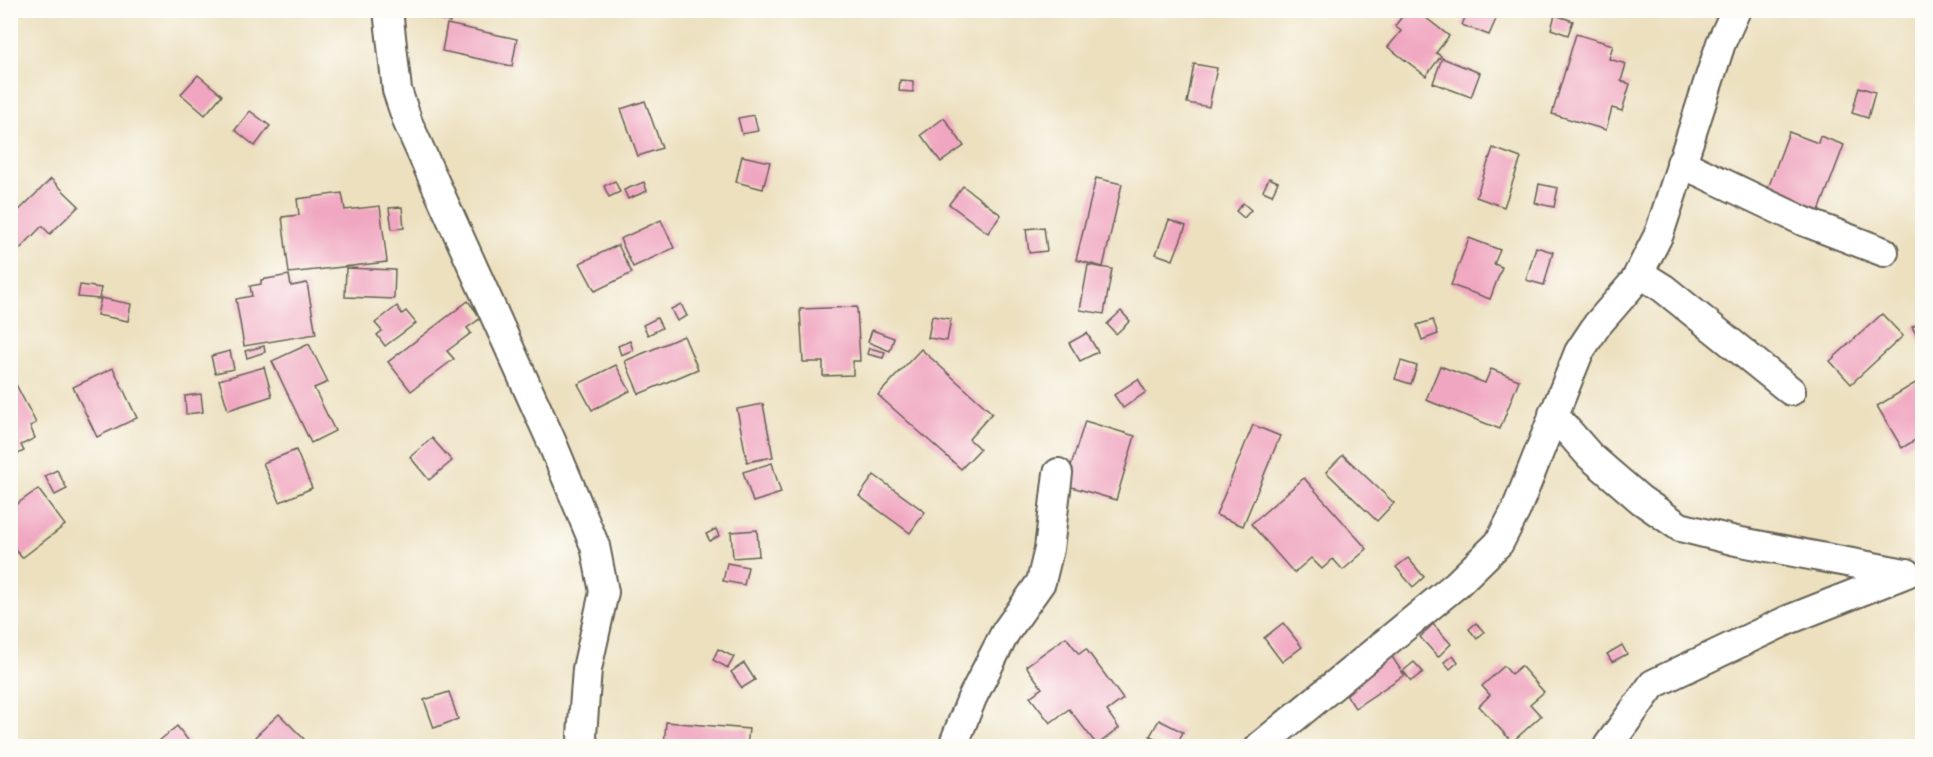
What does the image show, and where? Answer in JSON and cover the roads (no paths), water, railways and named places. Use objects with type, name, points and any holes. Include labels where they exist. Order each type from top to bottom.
[{"type":"street","points":[[388,10],[397,90],[408,123],[550,438],[595,546],[604,592],[587,669],[583,747]]},
{"type":"street","points":[[1260,747],[1457,584],[1498,543],[1516,510],[1579,352],[1597,325],[1635,281],[1659,234],[1721,43],[1736,10]]},
{"type":"street","points":[[1681,163],[1803,221],[1884,252]]},
{"type":"street","points":[[1639,273],[1663,288],[1791,391]]},
{"type":"street","points":[[1553,414],[1590,456],[1641,500],[1680,526],[1736,541],[1914,574]]},
{"type":"street","points":[[952,747],[972,698],[1005,633],[1041,582],[1049,549],[1058,473]]},
{"type":"street","points":[[1608,747],[1653,684],[1788,620],[1914,574]]}]
